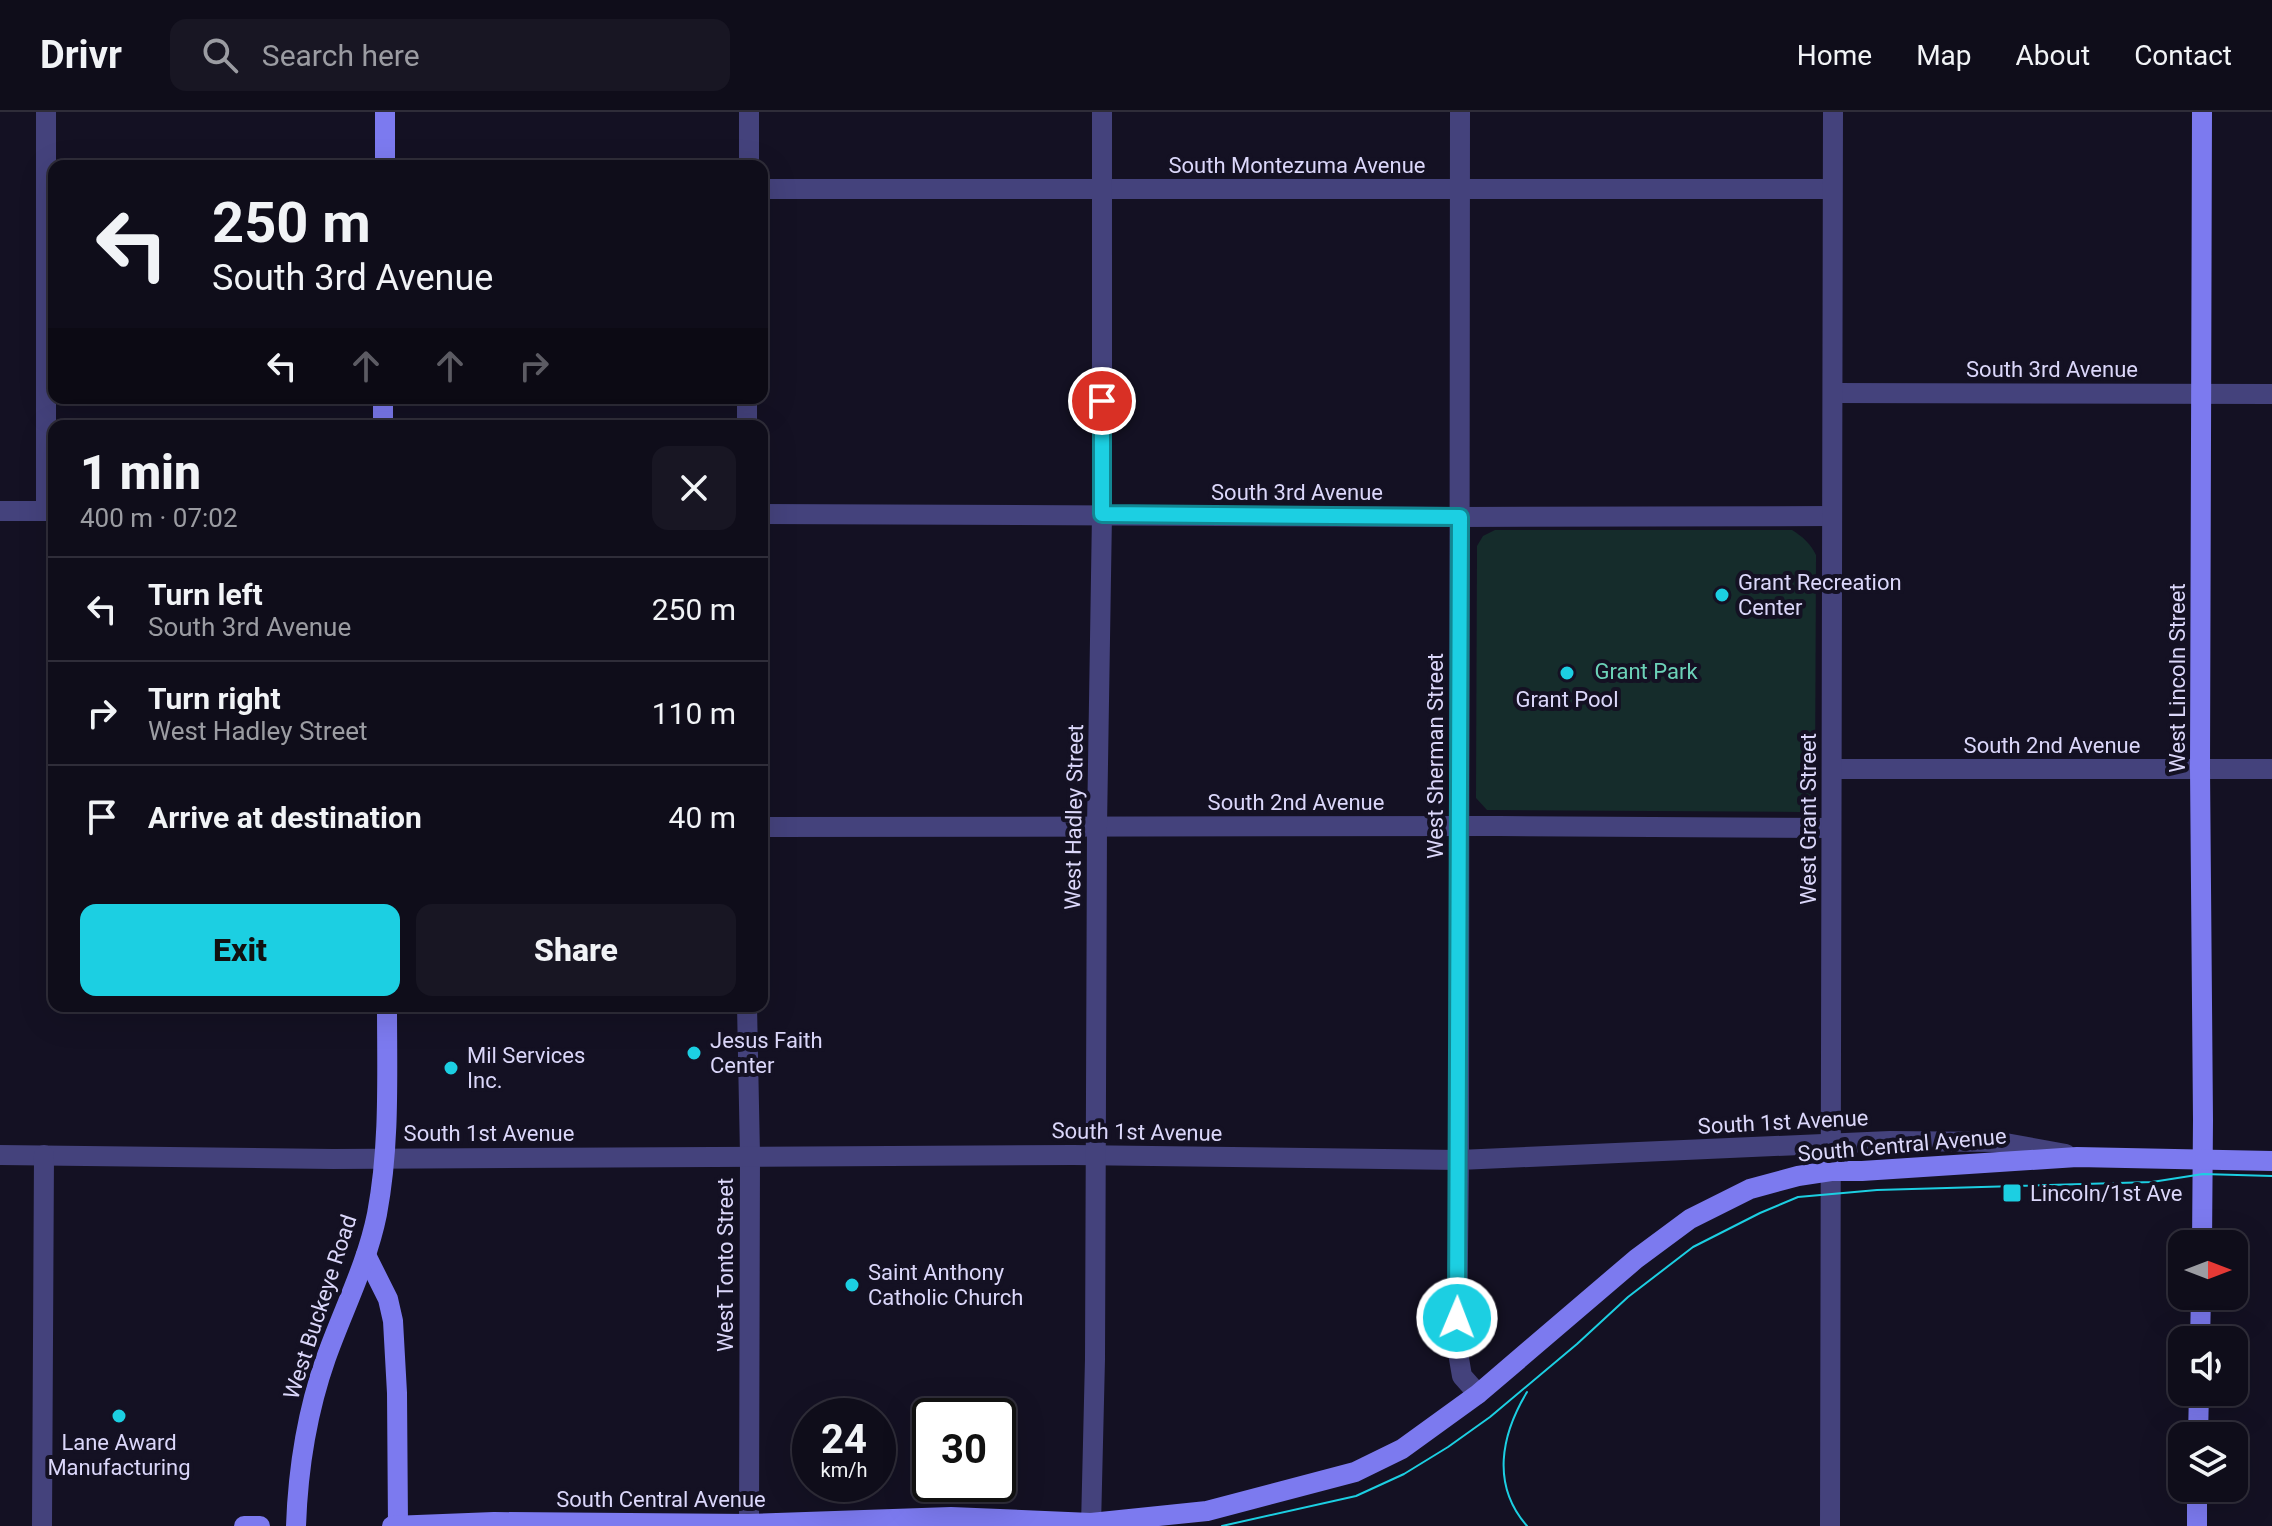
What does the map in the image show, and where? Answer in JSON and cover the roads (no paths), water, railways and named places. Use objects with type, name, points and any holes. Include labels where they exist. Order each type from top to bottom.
[{"type":"main road","points":[[385,112],[385,160]]},
{"type":"main road","name":"West Lincoln Street","points":[[2202,112],[2202,1230]]},
{"type":"main road","name":"West Buckeye Road","points":[[296,1526],[305,1437],[312,1404],[325,1361],[366,1255],[377,1214],[387,1120],[387,1012]]},
{"type":"main road","name":"South 1st Avenue","points":[[2077,1157],[2272,1161]]},
{"type":"main road","name":"South Central Avenue","points":[[392,1526],[494,1522],[749,1524],[951,1517],[1091,1524],[1207,1511],[1355,1472],[1402,1449],[1478,1394],[1636,1259],[1690,1219],[1750,1189],[1831,1171],[2077,1157]]},
{"type":"main road","points":[[366,1255],[388,1299],[393,1321],[397,1368],[398,1526]]},
{"type":"main road","points":[[2197,1502],[2197,1526]]},
{"type":"main road","points":[[244,1526],[260,1526]]},
{"type":"street","points":[[46,112],[48,160]]},
{"type":"street","points":[[749,112],[749,160]]},
{"type":"street","name":"West Hadley Street","points":[[1091,1524],[1102,514],[1102,112]]},
{"type":"street","name":"West Sherman Street","points":[[1460,112],[1457,1347],[1462,1376],[1478,1394]]},
{"type":"street","name":"West Grant Street","points":[[1830,1526],[1833,112]]},
{"type":"street","name":"South Montezuma Avenue","points":[[768,189],[1831,189]]},
{"type":"street","name":"South 3rd Avenue","points":[[1833,393],[2272,394]]},
{"type":"street","points":[[0,511],[48,511]]},
{"type":"street","name":"South 3rd Avenue","points":[[768,514],[1832,516]]},
{"type":"street","name":"South 2nd Avenue","points":[[1833,769],[2272,769]]},
{"type":"street","name":"South 2nd Avenue","points":[[768,827],[1831,828]]},
{"type":"street","name":"West Tonto Street","points":[[747,1012],[749,1524]]},
{"type":"street","name":"South 1st Avenue","points":[[0,1155],[385,1158],[1095,1155],[1459,1160],[1862,1141],[2000,1142],[2077,1157]]},
{"type":"street","points":[[42,1526],[44,1155]]},
{"type":"tram line","points":[[1222,1526],[1356,1496],[1404,1474],[1490,1417],[1628,1297],[1693,1247],[1798,1197],[1877,1190],[2152,1182],[2203,1174],[2272,1176]]},
{"type":"tram line","points":[[1527,1392],[1506,1442],[1504,1477],[1508,1494],[1527,1526]]},
{"type":"place","name":"Grant Recreation Center","points":[[1722,595]]},
{"type":"place","name":"Grant Pool","points":[[1567,673]]},
{"type":"place","name":"Jesus Faith Center","points":[[694,1053]]},
{"type":"place","name":"Mil Services Inc.","points":[[451,1068]]},
{"type":"place","name":"Lincoln/1st Ave","points":[[2012,1193]]},
{"type":"place","name":"Saint Anthony Catholic Church","points":[[852,1285]]},
{"type":"place","name":"Lane Award Manufacturing","points":[[119,1416]]},
{"type":"park label","name":"Grant Park","points":[[1646,671]]}]
